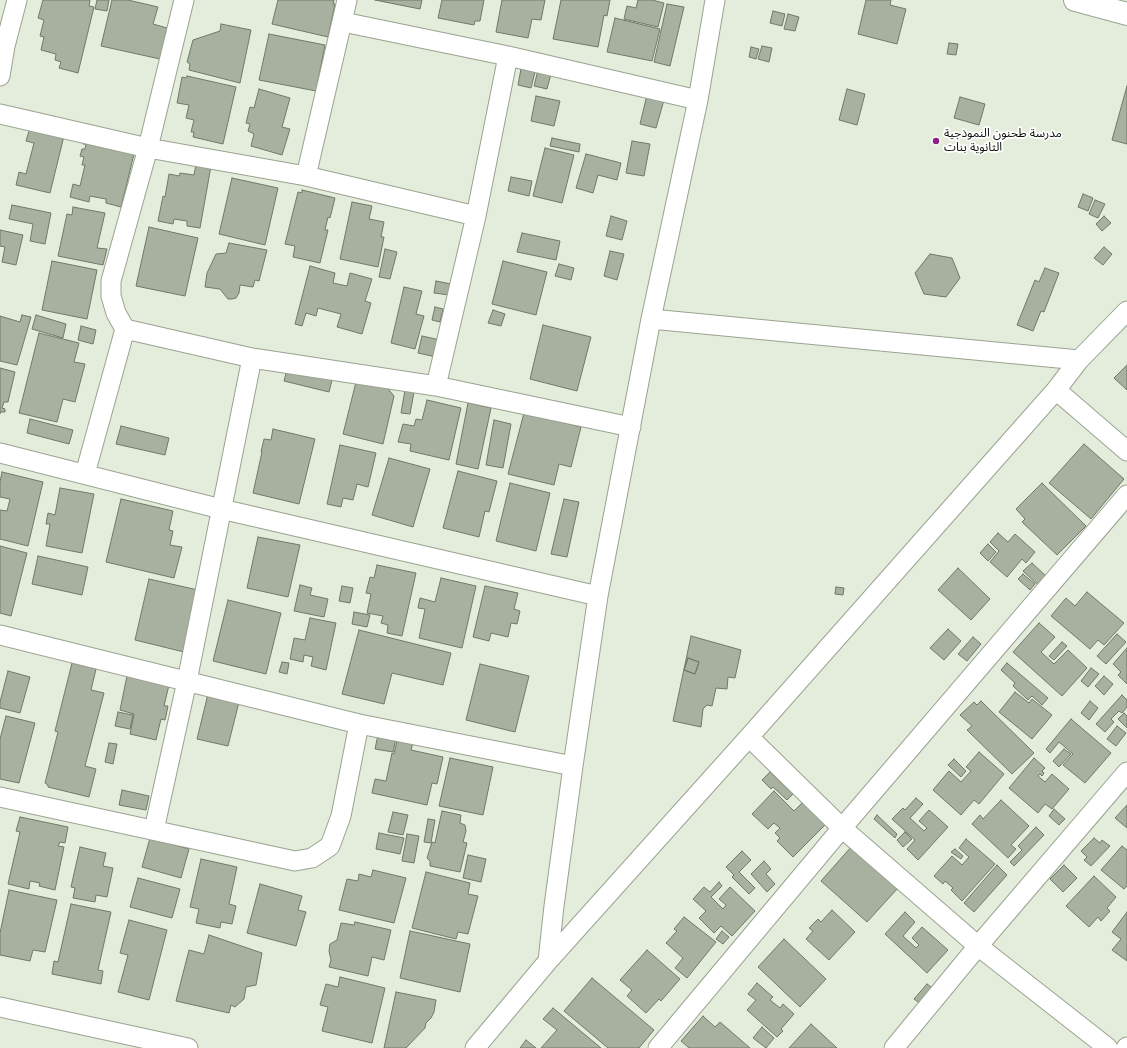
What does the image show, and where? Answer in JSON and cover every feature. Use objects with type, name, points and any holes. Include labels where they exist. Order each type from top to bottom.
[{"type":"street","points":[[0,76],[5,46],[17,0]]},
{"type":"street","points":[[184,0],[148,148],[111,281],[111,296],[116,313],[125,328],[252,358],[436,386],[631,427]]},
{"type":"street","points":[[306,176],[347,0]]},
{"type":"street","points":[[548,961],[573,766],[598,596],[652,319],[698,100],[715,0]]},
{"type":"street","points":[[1075,0],[1127,14]]},
{"type":"street","points":[[343,22],[508,56],[698,100]]},
{"type":"street","points":[[436,386],[476,216],[508,56]]},
{"type":"street","points":[[0,114],[148,148],[306,176],[476,216]]},
{"type":"street","points":[[474,1048],[548,961],[749,737],[1056,390],[1079,360],[1127,311]]},
{"type":"street","points":[[652,319],[1079,360]]},
{"type":"street","points":[[85,474],[125,328]]},
{"type":"street","points":[[154,830],[187,681],[252,358]]},
{"type":"street","points":[[1056,390],[1127,451]]},
{"type":"street","points":[[0,453],[221,509],[598,596]]},
{"type":"street","points":[[658,1048],[842,828],[1127,495]]},
{"type":"street","points":[[0,635],[359,724],[573,766]]},
{"type":"street","points":[[0,797],[295,861],[312,858],[330,846],[341,816],[359,724]]},
{"type":"street","points":[[749,737],[842,828],[978,946],[1108,1048]]},
{"type":"street","points":[[894,1048],[978,946],[1127,772]]},
{"type":"street","points":[[0,1007],[188,1048]]},
{"type":"building","points":[[43,0],[90,0],[89,6],[94,7],[78,73],[59,68],[61,62],[55,60],[56,54],[41,50],[44,37],[40,36],[44,20],[38,18]]},
{"type":"building","points":[[97,0],[109,0],[107,11],[95,9]]},
{"type":"building","points":[[112,0],[128,0],[158,7],[153,24],[167,28],[160,59],[101,46]]},
{"type":"building","points":[[278,0],[334,0],[333,4],[335,4],[328,37],[272,24]]},
{"type":"building","points":[[375,0],[422,0],[420,9]]},
{"type":"building","points":[[442,0],[484,0],[480,21],[475,21],[474,25],[438,18]]},
{"type":"building","points":[[502,0],[545,0],[541,20],[532,19],[528,38],[496,32]]},
{"type":"building","points":[[561,0],[610,0],[607,16],[604,15],[598,47],[553,39]]},
{"type":"building","points":[[638,0],[652,0],[664,3],[658,27],[624,19],[627,6],[636,8]]},
{"type":"building","points":[[866,0],[891,0],[890,5],[906,9],[897,44],[858,34]]},
{"type":"building","points":[[667,4],[684,7],[670,66],[654,62]]},
{"type":"building","points":[[773,11],[785,14],[782,26],[770,23]]},
{"type":"building","points":[[788,14],[799,17],[795,31],[784,29]]},
{"type":"building","points":[[615,18],[660,29],[652,61],[607,52]]},
{"type":"building","points":[[221,24],[251,30],[240,83],[189,70],[190,64],[187,62],[193,40],[220,31]]},
{"type":"building","points":[[269,34],[325,45],[316,91],[259,80]]},
{"type":"building","points":[[949,43],[958,44],[956,55],[947,54]]},
{"type":"building","points":[[762,46],[772,48],[769,62],[758,59]]},
{"type":"building","points":[[751,47],[759,49],[756,59],[749,57]]},
{"type":"building","points":[[521,69],[535,72],[531,88],[518,85]]},
{"type":"building","points":[[538,70],[551,74],[547,89],[534,86]]},
{"type":"building","points":[[187,76],[236,87],[223,144],[193,137],[194,132],[191,132],[194,120],[186,118],[189,105],[177,103],[182,77],[186,78]]},
{"type":"building","points":[[1127,86],[1127,144],[1112,140]]},
{"type":"building","points":[[259,89],[290,98],[282,127],[290,129],[282,155],[251,146],[254,134],[248,131],[250,124],[246,123],[250,107],[254,108]]},
{"type":"building","points":[[847,89],[865,94],[857,125],[839,120]]},
{"type":"building","points":[[647,95],[664,100],[656,128],[640,124]]},
{"type":"building","points":[[536,96],[560,101],[554,126],[531,121]]},
{"type":"building","points":[[960,97],[985,104],[979,125],[954,118]]},
{"type":"building","points":[[30,128],[64,136],[50,193],[16,185],[19,172],[26,174],[34,143],[26,141]]},
{"type":"building","points":[[84,138],[135,150],[121,207],[106,203],[106,199],[90,196],[89,202],[70,197],[73,184],[80,186],[85,165],[82,165],[84,157],[80,156],[82,149],[85,149],[86,144],[83,144]]},
{"type":"building","points":[[552,138],[580,144],[579,152],[550,146]]},
{"type":"building","points":[[632,141],[650,144],[644,176],[626,173]]},
{"type":"building","points":[[545,148],[574,155],[562,203],[533,196]]},
{"type":"building","points":[[586,154],[621,163],[617,180],[598,175],[593,193],[576,188]]},
{"type":"building","points":[[196,164],[211,166],[200,228],[187,226],[187,221],[174,219],[173,224],[158,221],[163,196],[165,197],[169,174],[179,176],[180,173],[194,175]]},
{"type":"building","points":[[511,177],[532,181],[529,196],[508,191]]},
{"type":"building","points":[[232,178],[278,188],[265,245],[219,234]]},
{"type":"building","points":[[302,190],[335,198],[325,230],[328,230],[320,263],[293,257],[295,246],[285,244],[298,192],[302,193]]},
{"type":"building","points":[[1083,194],[1093,198],[1088,211],[1078,207]]},
{"type":"building","points":[[1095,200],[1105,204],[1098,218],[1089,214]]},
{"type":"building","points":[[352,202],[372,206],[369,219],[384,222],[381,237],[384,237],[378,267],[340,259]]},
{"type":"building","points":[[12,205],[51,213],[45,244],[30,241],[33,224],[9,219]]},
{"type":"building","points":[[73,207],[105,213],[97,248],[107,249],[103,265],[58,256],[67,214],[72,215]]},
{"type":"building","points":[[611,216],[627,221],[622,240],[606,236]]},
{"type":"building","points":[[1104,216],[1111,223],[1102,231],[1096,224]]},
{"type":"building","points":[[149,227],[198,238],[185,296],[136,286]]},
{"type":"building","points":[[0,230],[23,235],[16,265],[2,262],[5,247],[0,246]]},
{"type":"building","points":[[522,233],[560,241],[556,260],[517,252]]},
{"type":"building","points":[[229,243],[267,250],[259,281],[255,280],[253,287],[240,285],[239,293],[236,298],[232,299],[228,299],[220,289],[205,287],[207,273],[216,254],[226,253]]},
{"type":"building","points":[[1104,247],[1112,254],[1103,265],[1094,258]]},
{"type":"building","points":[[385,249],[397,252],[390,279],[379,277]]},
{"type":"building","points":[[610,251],[624,254],[617,280],[604,276]]},
{"type":"building","points":[[930,254],[952,258],[960,278],[946,297],[924,294],[915,273]]},
{"type":"building","points":[[52,261],[97,270],[87,319],[42,310]]},
{"type":"building","points":[[503,261],[547,272],[536,315],[492,304]]},
{"type":"building","points":[[559,264],[574,268],[571,280],[555,276]]},
{"type":"building","points":[[310,266],[335,273],[333,283],[347,286],[350,273],[372,279],[365,301],[371,303],[362,334],[337,327],[341,314],[318,308],[316,316],[306,313],[302,326],[295,324]]},
{"type":"building","points":[[1045,268],[1059,273],[1044,312],[1041,311],[1033,331],[1017,325],[1035,280],[1039,282]]},
{"type":"building","points":[[436,281],[451,284],[449,295],[434,293]]},
{"type":"building","points":[[404,287],[422,291],[416,314],[424,316],[415,349],[391,343]]},
{"type":"building","points":[[435,307],[443,309],[440,322],[432,320]]},
{"type":"building","points":[[493,310],[505,314],[501,326],[488,323]]},
{"type":"building","points":[[22,315],[31,317],[17,365],[0,361],[0,316],[20,322]]},
{"type":"building","points":[[36,315],[66,324],[63,338],[32,329]]},
{"type":"building","points":[[543,325],[591,337],[577,391],[530,379]]},
{"type":"building","points":[[81,326],[96,330],[93,344],[78,340]]},
{"type":"building","points":[[39,333],[79,343],[74,362],[85,364],[75,402],[63,399],[57,422],[19,413]]},
{"type":"building","points":[[422,336],[440,340],[436,357],[418,353]]},
{"type":"building","points":[[1127,365],[1127,390],[1114,378]]},
{"type":"building","points":[[288,366],[333,376],[329,392],[284,381]]},
{"type":"building","points":[[0,368],[15,372],[8,402],[4,402],[2,408],[5,409],[5,412],[0,412]]},
{"type":"building","points":[[357,378],[385,385],[394,396],[383,444],[343,434]]},
{"type":"building","points":[[405,390],[414,392],[410,414],[401,413]]},
{"type":"building","points":[[427,400],[461,408],[449,460],[410,451],[411,444],[398,442],[403,424],[414,426],[416,419],[422,420]]},
{"type":"building","points":[[468,403],[491,408],[478,469],[456,464]]},
{"type":"building","points":[[524,413],[581,427],[571,467],[559,464],[554,485],[508,474]]},
{"type":"building","points":[[30,419],[73,430],[69,444],[27,433]]},
{"type":"building","points":[[494,420],[511,424],[503,468],[486,465]]},
{"type":"building","points":[[121,426],[169,438],[165,455],[116,444]]},
{"type":"building","points":[[273,429],[315,439],[299,504],[253,493],[264,439],[271,440]]},
{"type":"building","points":[[1084,444],[1124,479],[1091,519],[1049,483]]},
{"type":"building","points":[[340,445],[376,453],[368,487],[357,484],[353,500],[343,498],[341,507],[327,504]]},
{"type":"building","points":[[389,458],[430,469],[413,527],[372,515]]},
{"type":"building","points":[[458,471],[497,481],[489,512],[485,511],[479,537],[443,528]]},
{"type":"building","points":[[2,472],[43,482],[28,546],[0,539],[0,510],[7,511],[10,499],[0,497]]},
{"type":"building","points":[[510,483],[550,493],[536,551],[496,541]]},
{"type":"building","points":[[1042,483],[1086,526],[1057,555],[1022,522],[1025,519],[1016,509]]},
{"type":"building","points":[[60,488],[94,494],[82,553],[46,546],[50,524],[46,524],[48,513],[55,515]]},
{"type":"building","points":[[121,499],[173,511],[169,530],[173,531],[170,545],[182,547],[174,578],[106,562]]},
{"type":"building","points":[[564,499],[579,502],[567,557],[551,554]]},
{"type":"building","points":[[998,533],[1008,542],[1015,534],[1035,552],[1026,563],[1022,559],[1007,577],[990,562],[999,551],[990,542]]},
{"type":"building","points":[[258,537],[300,545],[288,597],[247,588]]},
{"type":"building","points":[[988,544],[996,552],[988,561],[980,553]]},
{"type":"building","points":[[0,546],[27,553],[11,616],[0,613]]},
{"type":"building","points":[[38,556],[88,567],[82,595],[32,584]]},
{"type":"building","points":[[1032,563],[1047,577],[1039,586],[1023,571]]},
{"type":"building","points":[[377,565],[416,573],[402,636],[387,633],[388,625],[381,623],[383,616],[367,613],[371,594],[366,593],[370,577],[374,578]]},
{"type":"building","points":[[958,568],[990,599],[971,620],[938,590]]},
{"type":"building","points":[[1023,574],[1035,584],[1030,590],[1018,579]]},
{"type":"building","points":[[441,578],[476,586],[462,648],[419,638],[425,609],[418,608],[420,598],[435,602]]},
{"type":"building","points":[[149,579],[198,590],[184,652],[135,640]]},
{"type":"building","points":[[300,585],[312,588],[310,595],[328,599],[324,617],[294,611]]},
{"type":"building","points":[[342,586],[353,588],[350,603],[339,601]]},
{"type":"building","points":[[485,586],[518,593],[514,609],[520,611],[517,624],[511,623],[508,637],[491,633],[489,641],[473,637]]},
{"type":"building","points":[[836,587],[844,588],[843,595],[835,594]]},
{"type":"building","points":[[1087,592],[1124,623],[1104,645],[1098,640],[1090,649],[1051,616],[1066,598],[1075,606]]},
{"type":"building","points":[[228,600],[281,613],[266,674],[213,661]]},
{"type":"building","points":[[354,612],[370,615],[367,627],[352,624]]},
{"type":"building","points":[[310,618],[336,623],[326,670],[311,666],[313,657],[304,655],[303,662],[290,659],[294,638],[305,640]]},
{"type":"building","points":[[1039,623],[1055,637],[1041,652],[1054,664],[1068,650],[1087,668],[1062,696],[1013,652]]},
{"type":"building","points":[[948,629],[961,641],[944,660],[930,648]]},
{"type":"building","points":[[359,630],[451,653],[443,685],[392,673],[384,704],[342,694]]},
{"type":"building","points":[[1117,634],[1126,642],[1106,664],[1097,656]]},
{"type":"building","points":[[691,636],[741,650],[735,678],[728,677],[727,689],[716,688],[712,706],[707,705],[703,709],[701,727],[673,721]],"holes":[[[688,658],[699,662],[695,674],[684,670]]]},
{"type":"building","points":[[973,637],[981,644],[967,661],[958,654]]},
{"type":"building","points":[[1062,642],[1067,646],[1054,660],[1049,656]]},
{"type":"building","points":[[1127,648],[1127,684],[1118,675],[1121,672],[1113,664]]},
{"type":"building","points":[[688,658],[699,662],[695,674],[684,670]]},
{"type":"building","points":[[282,662],[289,663],[287,674],[279,672]]},
{"type":"building","points":[[72,663],[96,669],[91,690],[104,693],[85,766],[96,769],[89,797],[48,787],[45,783],[58,732],[55,731]]},
{"type":"building","points":[[1007,663],[1048,698],[1042,705],[1032,696],[1028,700],[1013,686],[1015,683],[1001,670]]},
{"type":"building","points":[[480,664],[529,676],[515,732],[466,720]]},
{"type":"building","points":[[1091,668],[1099,674],[1088,687],[1081,681]]},
{"type":"building","points":[[8,671],[30,677],[20,713],[0,708],[0,702]]},
{"type":"building","points":[[128,671],[169,685],[164,706],[168,706],[165,720],[161,719],[156,740],[130,734],[134,714],[120,710]]},
{"type":"building","points":[[1104,676],[1113,684],[1104,695],[1095,686]]},
{"type":"building","points":[[1015,692],[1029,703],[1032,699],[1052,715],[1032,739],[999,712]]},
{"type":"building","points":[[208,694],[239,702],[228,746],[197,739]]},
{"type":"building","points":[[1122,695],[1127,700],[1127,707],[1122,713],[1119,711],[1111,719],[1114,722],[1105,732],[1096,724]]},
{"type":"building","points":[[981,701],[1034,753],[1012,774],[967,730],[972,726],[960,715],[974,702],[977,705]]},
{"type":"building","points":[[1090,701],[1098,708],[1089,720],[1081,713]]},
{"type":"building","points":[[118,712],[133,715],[130,729],[115,726]]},
{"type":"building","points":[[1124,713],[1127,716],[1127,728],[1118,719]]},
{"type":"building","points":[[6,716],[35,723],[19,783],[0,779],[0,739]]},
{"type":"building","points":[[1071,719],[1111,753],[1085,783],[1063,765],[1073,754],[1059,742],[1050,753],[1046,749]]},
{"type":"building","points":[[1117,726],[1126,733],[1116,746],[1107,739]]},
{"type":"building","points":[[379,730],[397,734],[393,752],[375,749]]},
{"type":"building","points":[[398,736],[414,739],[411,750],[443,757],[437,784],[432,783],[427,805],[372,793],[375,779],[386,781],[392,753],[394,754]]},
{"type":"building","points":[[109,743],[117,744],[113,764],[105,762]]},
{"type":"building","points":[[1064,749],[1071,754],[1059,767],[1053,761]]},
{"type":"building","points":[[979,752],[1004,774],[979,804],[974,800],[961,815],[933,790],[949,771],[961,782],[971,771],[966,767]]},
{"type":"building","points":[[450,758],[493,767],[483,815],[439,806]]},
{"type":"building","points":[[1034,758],[1045,768],[1042,771],[1044,773],[1042,776],[1040,774],[1038,776],[1045,782],[1052,774],[1069,789],[1052,809],[1045,804],[1038,813],[1009,788]]},
{"type":"building","points":[[954,759],[966,771],[961,777],[948,765]]},
{"type":"building","points":[[770,772],[793,794],[787,800],[773,787],[771,789],[762,780]]},
{"type":"building","points":[[122,790],[149,796],[146,810],[119,805]]},
{"type":"building","points":[[774,791],[794,811],[805,800],[828,822],[793,857],[777,841],[780,838],[775,833],[780,828],[774,823],[768,829],[752,814]]},
{"type":"building","points":[[916,798],[923,804],[910,818],[924,831],[927,828],[919,821],[929,810],[948,827],[918,860],[907,849],[915,840],[892,819],[903,808],[905,810]]},
{"type":"building","points":[[1001,800],[1029,826],[1011,845],[1016,849],[1008,858],[972,824],[980,815],[983,819]]},
{"type":"building","points":[[1127,805],[1127,828],[1115,818]]},
{"type":"building","points":[[1054,809],[1065,819],[1059,825],[1049,816]]},
{"type":"building","points":[[442,811],[461,815],[460,823],[465,825],[466,831],[463,842],[467,843],[460,872],[430,866],[430,861],[427,858],[432,842],[435,843]]},
{"type":"building","points":[[393,812],[408,815],[403,835],[388,832]]},
{"type":"building","points":[[877,815],[897,834],[895,838],[874,819]]},
{"type":"building","points":[[20,817],[68,827],[65,843],[60,842],[58,846],[64,847],[55,890],[39,886],[40,883],[30,881],[29,889],[8,884],[20,832],[16,831]]},
{"type":"building","points":[[428,819],[435,820],[431,843],[424,842]]},
{"type":"building","points":[[1036,827],[1044,835],[1014,866],[1010,862],[1022,850],[1018,846]]},
{"type":"building","points":[[905,832],[912,839],[903,847],[897,840]]},
{"type":"building","points":[[379,833],[404,838],[400,854],[376,849]]},
{"type":"building","points":[[407,834],[419,836],[414,863],[402,861]]},
{"type":"building","points":[[150,838],[189,849],[181,878],[142,867]]},
{"type":"building","points":[[1094,838],[1100,843],[1102,840],[1110,846],[1091,866],[1084,860],[1087,857],[1081,851]]},
{"type":"building","points":[[966,839],[995,864],[962,901],[951,890],[953,888],[945,881],[943,884],[934,876],[952,856],[962,865],[969,857],[959,848]]},
{"type":"building","points":[[852,846],[898,888],[867,922],[821,881]]},
{"type":"building","points":[[1122,846],[1127,850],[1127,886],[1124,889],[1101,870]]},
{"type":"building","points":[[80,847],[106,853],[103,866],[113,868],[107,897],[96,895],[95,902],[73,898],[75,888],[71,887]]},
{"type":"building","points":[[955,849],[963,856],[961,859],[951,852]]},
{"type":"building","points":[[742,851],[751,860],[739,872],[755,888],[749,894],[732,877],[734,875],[726,867]]},
{"type":"building","points":[[468,855],[486,859],[481,882],[463,878]]},
{"type":"building","points":[[201,859],[237,867],[229,904],[236,906],[232,924],[221,922],[220,928],[196,923],[199,909],[190,907]]},
{"type":"building","points":[[764,861],[771,869],[766,874],[775,884],[767,892],[751,874]]},
{"type":"building","points":[[997,865],[1007,875],[974,912],[964,903]]},
{"type":"building","points":[[1064,865],[1077,878],[1063,892],[1050,879]]},
{"type":"building","points":[[373,870],[406,878],[394,923],[339,910],[347,879],[358,881],[359,874],[371,877]]},
{"type":"building","points":[[426,872],[470,883],[468,894],[478,896],[468,934],[458,932],[456,939],[412,928]]},
{"type":"building","points":[[1094,876],[1116,897],[1107,908],[1110,911],[1101,921],[1098,917],[1089,927],[1066,906]]},
{"type":"building","points":[[138,878],[180,889],[172,918],[130,907]]},
{"type":"building","points":[[719,882],[722,886],[711,897],[723,909],[726,905],[719,899],[730,887],[755,911],[732,936],[721,926],[714,933],[699,918],[706,911],[693,899],[704,887],[710,892]]},
{"type":"building","points":[[260,884],[302,896],[298,910],[306,912],[296,946],[247,933]]},
{"type":"building","points":[[9,890],[57,900],[45,952],[33,950],[30,961],[0,955],[0,933]]},
{"type":"building","points":[[71,904],[111,912],[98,970],[103,971],[101,984],[52,974],[54,961],[58,962]]},
{"type":"building","points":[[832,910],[855,932],[829,960],[806,939],[813,931],[809,928],[818,919],[821,922]]},
{"type":"building","points":[[905,912],[915,922],[903,936],[916,948],[919,945],[912,938],[922,927],[948,950],[927,973],[885,934]]},
{"type":"building","points":[[1127,912],[1127,961],[1112,950],[1121,939],[1112,932]]},
{"type":"building","points":[[684,917],[716,942],[687,978],[675,968],[683,958],[666,943],[677,931],[674,929]]},
{"type":"building","points":[[129,920],[167,930],[149,1000],[118,992],[128,955],[120,953]]},
{"type":"building","points":[[355,922],[391,930],[384,960],[372,957],[368,976],[329,967],[331,960],[329,951],[330,944],[337,940],[341,923],[354,925]]},
{"type":"building","points":[[410,931],[470,944],[460,992],[400,978]]},
{"type":"building","points":[[722,931],[729,937],[723,944],[716,939]]},
{"type":"building","points":[[209,935],[262,953],[256,985],[246,987],[244,999],[235,1007],[231,1005],[229,1013],[176,1001],[189,950],[204,954]]},
{"type":"building","points":[[784,939],[826,979],[800,1007],[758,967]]},
{"type":"building","points":[[647,950],[680,979],[661,1001],[659,999],[646,1013],[627,996],[632,990],[620,980]]},
{"type":"building","points":[[340,977],[385,988],[372,1043],[322,1031],[328,1007],[320,1005],[326,984],[338,987]]},
{"type":"building","points":[[592,978],[654,1030],[639,1048],[608,1048],[564,1011]]},
{"type":"building","points":[[757,983],[773,997],[770,1000],[780,1008],[783,1004],[794,1014],[781,1029],[783,1031],[777,1037],[747,1010],[756,1000],[748,994]]},
{"type":"building","points":[[927,984],[935,990],[922,1005],[914,999]]},
{"type":"building","points":[[396,992],[436,1000],[434,1012],[426,1023],[425,1028],[406,1048],[384,1048]]},
{"type":"building","points":[[553,1008],[601,1048],[541,1048],[557,1030],[543,1019]]},
{"type":"building","points":[[703,1016],[715,1027],[720,1022],[750,1048],[689,1048],[681,1041]]},
{"type":"building","points":[[811,1024],[837,1048],[789,1048]]},
{"type":"building","points":[[762,1027],[774,1038],[766,1048],[753,1038]]},
{"type":"building","points":[[526,1040],[536,1048],[520,1048]]},
{"type":"place","name":"مدرسة طحنون النموذجية الثانوية بنات","points":[[936,141]]}]
